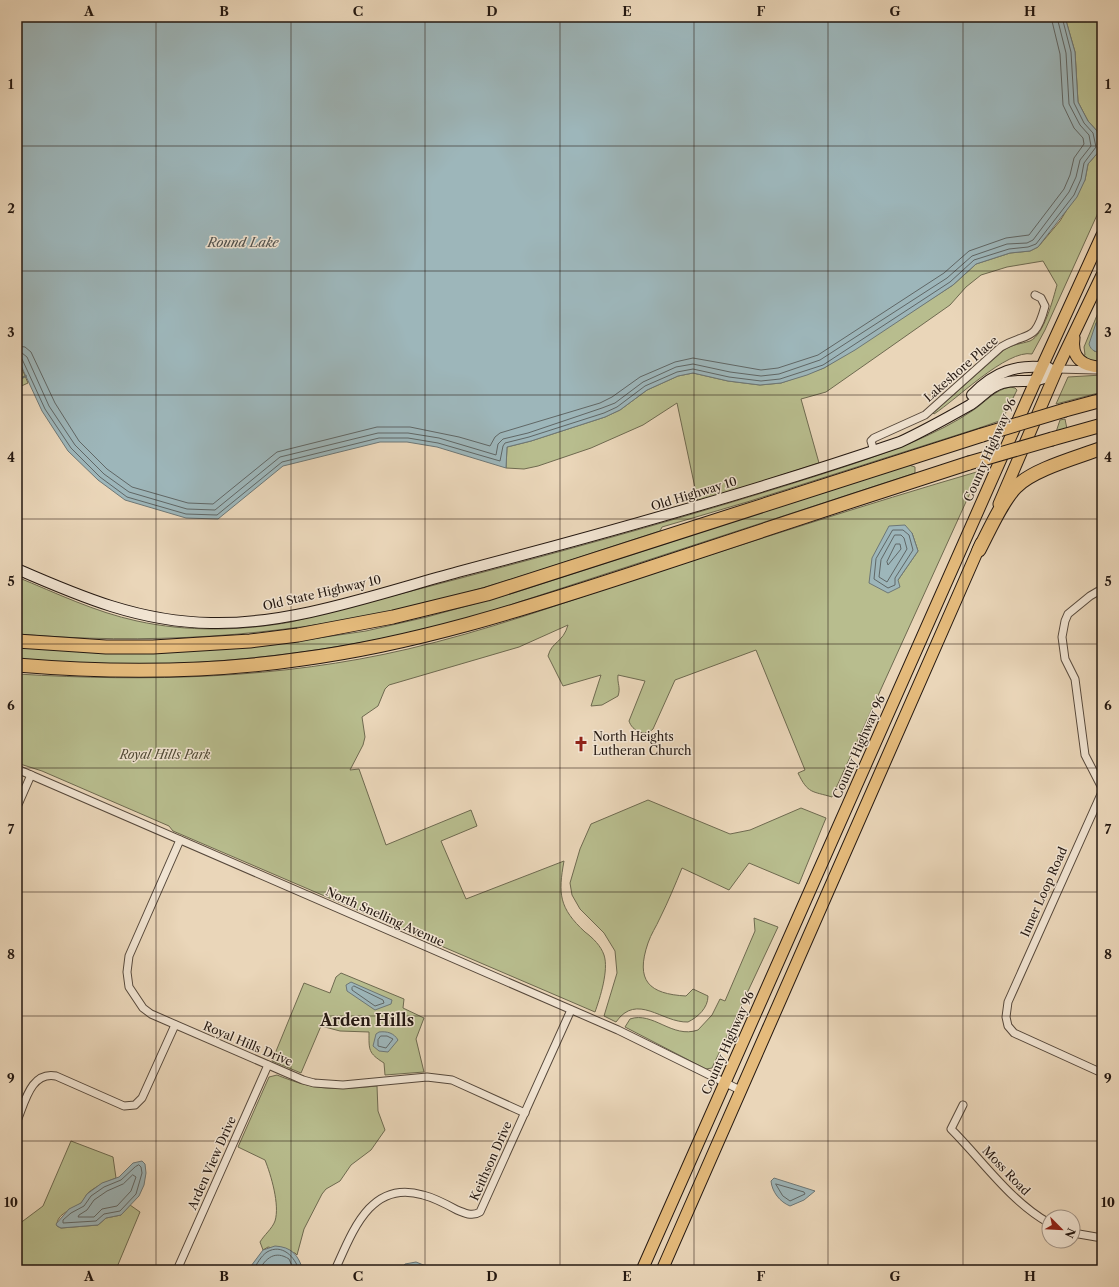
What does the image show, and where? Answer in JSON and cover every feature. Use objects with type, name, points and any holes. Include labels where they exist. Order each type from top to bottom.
[{"type":"highway","points":[[17,641],[106,647],[153,647],[243,642],[298,635],[393,617],[487,594],[982,435],[1102,400]]},
{"type":"highway","points":[[17,665],[78,670],[128,671],[218,669],[304,659],[395,642],[544,602],[969,464],[1102,425]]},
{"type":"highway","points":[[979,550],[1006,500],[1017,485],[1034,474],[1102,448]]},
{"type":"main road","name":"County Highway 96","points":[[642,1270],[1035,382],[1102,235]]},
{"type":"main road","points":[[662,1270],[742,1091],[1057,369],[1102,275]]},
{"type":"main road","points":[[1078,326],[1074,340],[1074,349],[1077,360],[1085,364],[1102,368]]},
{"type":"street","name":"Lakeshore Place","points":[[874,451],[871,441],[874,438],[924,415],[1001,347],[1015,340],[1030,336],[1035,332],[1045,306],[1041,298],[1035,294]]},
{"type":"street","name":"Old Highway 10","points":[[961,409],[977,390],[999,374],[1019,367],[1042,367],[1057,369]]},
{"type":"street","points":[[1035,382],[1046,378],[1057,369],[1084,371],[1102,368]]},
{"type":"street","name":"Old Highway 10","points":[[425,581],[672,515],[874,451],[900,442],[926,430],[970,405],[984,393],[1002,383],[1017,381],[1035,382]]},
{"type":"street","name":"Old State Highway 10","points":[[17,569],[97,603],[130,613],[179,621],[213,623],[255,622],[281,618],[425,581]]},
{"type":"street","points":[[1102,589],[1090,596],[1068,614],[1062,637],[1065,659],[1075,679],[1085,755],[1102,788]]},
{"type":"street","name":"North Snelling Avenue","points":[[17,769],[642,1041],[725,1084],[742,1091]]},
{"type":"street","points":[[17,807],[31,775]]},
{"type":"street","name":"Inner Loop Road","points":[[1102,792],[1008,1002],[1006,1017],[1008,1026],[1014,1033],[1102,1073]]},
{"type":"street","name":"Royal Hills Drive","points":[[180,840],[132,948],[127,972],[129,987],[143,1008],[175,1025],[303,1080],[331,1085],[427,1077],[439,1078],[452,1080],[525,1113]]},
{"type":"street","name":"Keithson Drive","points":[[335,1270],[362,1215],[373,1204],[385,1197],[402,1193],[415,1193],[430,1197],[466,1214],[476,1214],[480,1212],[571,1010]]},
{"type":"street","points":[[17,1121],[35,1081],[44,1075],[56,1076],[124,1106],[135,1105],[142,1098],[175,1025]]},
{"type":"street","name":"Arden View Drive","points":[[177,1270],[268,1065]]},
{"type":"street","name":"Moss Road","points":[[963,1105],[951,1129],[1014,1196],[1041,1218]]},
{"type":"street","points":[[1081,1234],[1102,1238]]},
{"type":"green space","points":[[1065,17],[1102,17],[1102,204],[1045,330],[1032,354],[1009,359],[982,377],[944,407],[934,414],[933,413],[1004,350],[1014,345],[1030,341],[1040,332],[1057,285],[1043,261],[1007,267],[981,275],[966,287],[950,305],[826,392],[801,399],[819,463],[698,502],[677,403],[643,425],[591,448],[538,466],[524,469],[506,468],[507,447],[531,441],[605,417],[620,410],[647,390],[678,376],[693,373],[728,381],[760,385],[781,383],[824,368],[953,285],[976,264],[1010,253],[1030,251],[1038,247],[1060,221],[1085,180],[1088,164],[1101,149],[1097,131],[1088,121],[1078,102],[1075,52]]},
{"type":"green space","points":[[1102,303],[1102,316],[1096,323],[1094,351],[1102,353],[1102,362],[1090,361],[1083,356],[1085,355],[1084,347]]},
{"type":"green space","points":[[17,357],[28,383],[17,388]]},
{"type":"green space","points":[[1102,375],[1102,392],[1056,404],[1068,377]]},
{"type":"green space","points":[[1010,387],[1017,390],[1002,420],[747,502],[662,527],[660,531],[531,573],[434,601],[354,619],[258,632],[210,636],[114,639],[17,634],[17,577],[106,613],[156,625],[194,629],[233,629],[291,622],[573,548],[714,508],[853,464],[929,435],[958,420],[999,391]]},
{"type":"green space","points":[[1065,419],[1067,429],[1056,432],[1060,420]]},
{"type":"green space","points":[[909,465],[915,467],[915,473],[480,615],[366,642],[325,649],[244,659],[203,662],[107,665],[17,659],[17,647],[100,653],[278,644],[366,631],[427,617],[510,594]]},
{"type":"green space","name":"Royal Hills Park","points":[[980,471],[832,797],[811,791],[805,785],[798,773],[805,770],[756,650],[675,680],[653,729],[646,733],[639,732],[633,728],[629,721],[645,681],[618,675],[618,696],[602,705],[591,706],[601,675],[563,686],[548,656],[552,647],[566,631],[568,625],[519,647],[389,685],[385,689],[378,706],[362,717],[365,737],[363,745],[350,770],[359,769],[386,845],[471,810],[477,826],[441,841],[466,899],[564,861],[561,892],[565,908],[576,923],[601,948],[604,955],[605,976],[595,1012],[173,831],[169,826],[42,771],[17,763],[17,674],[115,678],[214,676],[311,667],[360,659],[437,642],[493,626],[762,538]],"holes":[[[912,533],[918,551],[898,580]]]},
{"type":"green space","points":[[648,800],[730,834],[750,830],[801,808],[826,818],[799,884],[749,863],[729,890],[682,868],[666,906],[649,940],[644,956],[643,967],[648,983],[654,988],[673,995],[686,996],[693,989],[708,996],[708,1000],[702,1012],[688,1022],[678,1021],[641,1009],[632,1009],[624,1013],[616,1022],[604,1016],[617,973],[615,951],[604,933],[580,909],[572,895],[570,883],[580,849],[591,824]]},
{"type":"green space","points":[[754,918],[778,927],[712,1068],[706,1069],[625,1027],[630,1019],[638,1018],[655,1021],[680,1031],[689,1032],[698,1030],[712,1015],[720,999],[725,1001],[755,931]]},
{"type":"green space","points":[[341,973],[404,999],[403,1008],[424,1018],[416,1039],[424,1072],[385,1075],[384,1063],[372,1054],[370,1050],[369,1032],[340,1031],[321,1026],[301,1073],[272,1061],[304,983],[330,993],[336,977]]},
{"type":"green space","points":[[277,1075],[315,1087],[350,1088],[377,1086],[378,1111],[385,1130],[371,1150],[351,1165],[340,1181],[326,1189],[322,1194],[304,1229],[297,1255],[295,1253],[268,1247],[263,1250],[260,1242],[274,1224],[276,1214],[276,1199],[272,1182],[265,1160],[238,1147],[269,1077]]},
{"type":"green space","points":[[71,1141],[113,1157],[116,1178],[98,1186],[88,1193],[81,1203],[59,1218],[57,1226],[61,1228],[98,1225],[106,1218],[121,1215],[130,1205],[140,1212],[117,1267],[121,1270],[17,1270],[17,1223],[19,1224],[43,1206]]},
{"type":"water","name":"Round Lake","points":[[17,17],[1065,17],[1075,52],[1078,102],[1088,121],[1097,131],[1101,149],[1088,164],[1085,180],[1077,197],[1038,247],[1030,251],[1010,253],[976,264],[953,285],[855,350],[824,368],[807,375],[781,383],[760,385],[728,381],[693,373],[678,376],[647,390],[620,410],[605,417],[531,441],[507,447],[506,468],[437,447],[407,442],[380,442],[283,466],[218,519],[186,518],[125,500],[98,480],[68,451],[42,411],[17,357]]},
{"type":"water","points":[[1102,316],[1102,353],[1092,350],[1089,344],[1096,323]]},
{"type":"water","points":[[905,525],[912,533],[918,551],[898,580],[900,587],[888,593],[869,583],[872,558],[889,526]]},
{"type":"water","points":[[351,982],[392,1000],[391,1004],[375,1010],[347,991],[346,985]]},
{"type":"water","points":[[379,1032],[390,1033],[398,1040],[388,1052],[379,1051],[373,1046],[376,1034]]},
{"type":"water","points":[[142,1161],[145,1164],[146,1173],[144,1185],[139,1196],[121,1215],[106,1218],[98,1225],[61,1228],[57,1226],[56,1224],[69,1209],[81,1203],[87,1194],[102,1183],[119,1177],[133,1163]]},
{"type":"water","points":[[774,1178],[815,1191],[804,1200],[790,1206],[783,1202],[775,1193],[771,1181]]},
{"type":"water","points":[[275,1246],[286,1248],[294,1253],[303,1270],[248,1270],[263,1250]]},
{"type":"water","points":[[416,1262],[436,1270],[400,1270],[405,1264]]},
{"type":"waterway","points":[[17,380],[26,376]]},
{"type":"place","name":"North Heights Lutheran Church","points":[[581,744]]},
{"type":"district","name":"Arden Hills","points":[[367,1020]]}]
